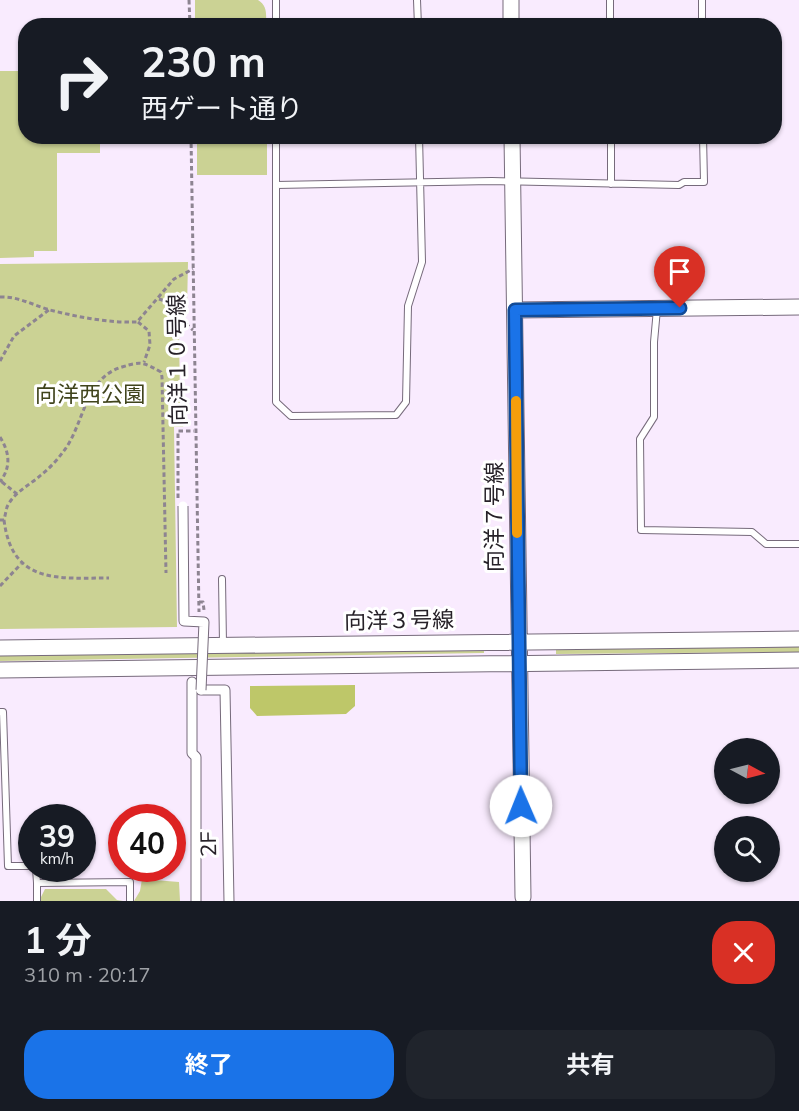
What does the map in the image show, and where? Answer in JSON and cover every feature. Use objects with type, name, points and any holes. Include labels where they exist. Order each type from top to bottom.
[{"type":"street","points":[[511,0],[511,18]]},
{"type":"street","name":"向洋７号線","points":[[512,144],[523,897]]},
{"type":"street","points":[[515,310],[799,307]]},
{"type":"street","points":[[180,506],[184,621],[201,621]]},
{"type":"street","name":"2F","points":[[201,621],[201,690],[225,690],[229,901]]},
{"type":"street","name":"向洋３号線","points":[[0,648],[799,639]]},
{"type":"street","name":"向洋３号線","points":[[0,670],[799,660]]},
{"type":"street","points":[[192,682],[192,753],[196,754],[196,901]]},
{"type":"lane","points":[[276,0],[276,18]]},
{"type":"lane","points":[[417,0],[418,18]]},
{"type":"lane","points":[[610,0],[610,18]]},
{"type":"lane","points":[[702,0],[702,18]]},
{"type":"lane","points":[[276,144],[276,402],[291,416],[396,415],[406,402],[408,306],[422,262],[419,144]]},
{"type":"lane","points":[[611,144],[611,184]]},
{"type":"lane","points":[[276,184],[513,182],[679,185],[684,182],[704,182],[703,144]]},
{"type":"lane","points":[[657,309],[654,342],[654,417],[640,439],[641,530],[753,532],[766,544],[799,544]]},
{"type":"lane","points":[[222,579],[224,645]]},
{"type":"lane","points":[[0,712],[3,712],[8,866],[18,866]]},
{"type":"lane","points":[[37,901],[37,883],[130,882],[130,901]]},
{"type":"path","points":[[189,0],[190,18]]},
{"type":"path","name":"向洋１０号線","points":[[191,144],[198,584],[201,621]]},
{"type":"path","points":[[137,322],[174,279],[193,269]]},
{"type":"path","points":[[0,297],[18,299],[50,309],[115,323],[137,322],[148,331],[150,345],[144,362]]},
{"type":"path","points":[[159,299],[172,303],[180,312],[185,323],[194,330]]},
{"type":"path","points":[[0,360],[14,336],[50,309]]},
{"type":"path","points":[[110,578],[53,577],[40,574],[21,564],[8,539],[2,520],[17,494],[41,475],[65,450],[91,394],[103,379],[117,368],[138,362],[144,362],[160,372],[162,377],[166,573]]},
{"type":"path","points":[[180,506],[177,431],[195,430]]},
{"type":"path","points":[[0,437],[9,459],[7,471],[1,482],[17,494]]},
{"type":"path","points":[[0,586],[21,564]]},
{"type":"green space","points":[[195,0],[258,0],[265,8],[266,14],[266,18],[195,18]]},
{"type":"green space","points":[[0,71],[18,71],[18,144],[100,144],[100,153],[57,153],[57,251],[34,251],[34,257],[0,258]]},
{"type":"green space","points":[[197,144],[267,144],[267,175],[197,175]]},
{"type":"green space","name":"向洋西公園","points":[[188,262],[187,309],[179,328],[180,405],[185,421],[183,427],[174,427],[177,627],[0,629],[0,264]]},
{"type":"green space","points":[[799,647],[799,652],[556,654],[556,649]]},
{"type":"green space","points":[[484,648],[484,653],[0,661],[0,656]]},
{"type":"green space","points":[[355,685],[355,706],[346,714],[257,716],[250,708],[250,686]]},
{"type":"green space","points":[[142,882],[179,882],[180,901],[134,901],[140,891]]},
{"type":"green space","points":[[45,889],[106,889],[117,900],[123,901],[39,901]]},
{"type":"slow traffic","points":[[516,401],[517,533]]},
{"type":"route","points":[[521,806],[515,310],[680,308]]}]
